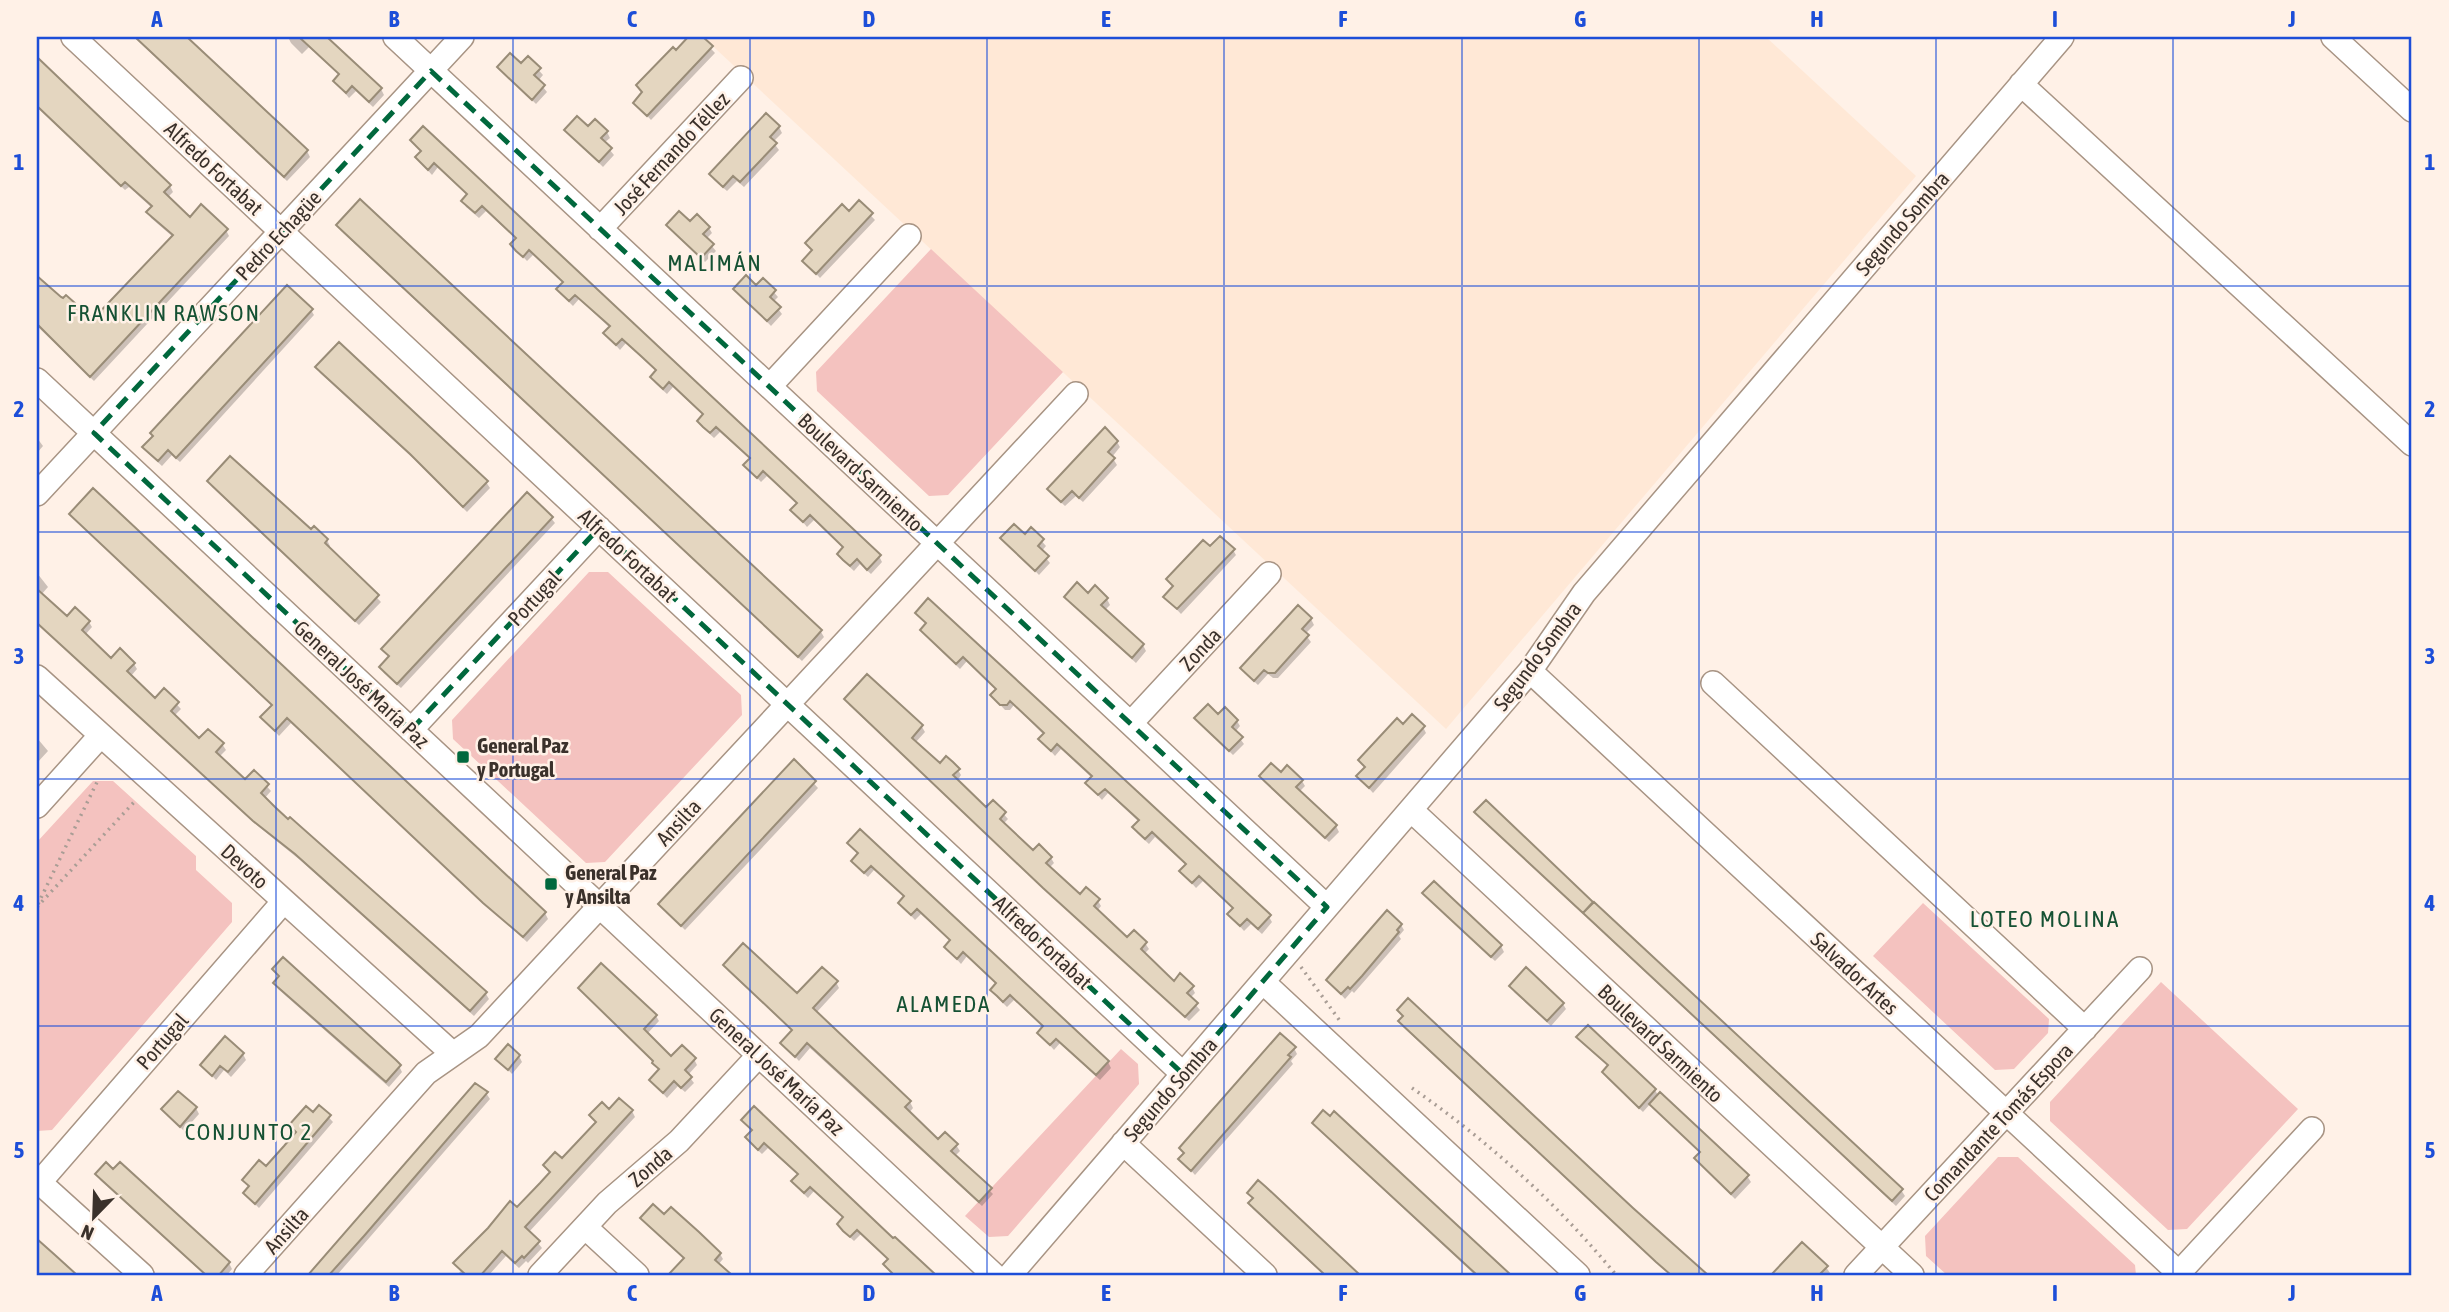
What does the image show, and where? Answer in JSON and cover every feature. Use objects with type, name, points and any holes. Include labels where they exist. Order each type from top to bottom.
[{"type":"street","name":"Alfredo Fortabat","points":[[73,37],[1184,1074]]},
{"type":"street","name":"Boulevard Sarmiento","points":[[395,37],[1327,907]]},
{"type":"street","name":"Pedro Echagüe","points":[[37,494],[462,37]]},
{"type":"street","name":"Segundo Sombra","points":[[1010,1275],[1530,671],[1584,593],[2062,37]]},
{"type":"street","points":[[2333,37],[2412,110]]},
{"type":"street","name":"José Fernando Téllez","points":[[600,229],[741,78]]},
{"type":"street","points":[[2021,84],[2412,444]]},
{"type":"street","points":[[770,387],[909,236]]},
{"type":"street","name":"General José María Paz","points":[[37,380],[995,1275]]},
{"type":"street","name":"Ansilta","points":[[246,1275],[426,1073],[479,1036],[1076,394]]},
{"type":"street","name":"Portugal","points":[[411,730],[599,528]]},
{"type":"street","name":"Zonda","points":[[1130,723],[1269,574]]},
{"type":"street","name":"Salvador Artes","points":[[1530,671],[2179,1275]]},
{"type":"street","name":"Devoto","points":[[37,677],[453,1054]]},
{"type":"street","points":[[1713,683],[2085,1029]]},
{"type":"street","points":[[37,806],[101,735]]},
{"type":"street","name":"Boulevard Sarmiento","points":[[1410,810],[1912,1275]]},
{"type":"street","name":"Portugal","points":[[38,1181],[284,901]]},
{"type":"street","name":"Comandante Tomás Espora","points":[[1856,1275],[2140,969]]},
{"type":"street","points":[[1263,982],[1578,1275]]},
{"type":"street","name":"Zonda","points":[[540,1275],[607,1203],[679,1141],[759,1055]]},
{"type":"street","points":[[2179,1275],[2312,1129]]},
{"type":"street","points":[[1124,1143],[1265,1275]]},
{"type":"street","points":[[38,1181],[142,1275]]},
{"type":"street","points":[[585,1227],[637,1275]]},
{"type":"path","points":[[37,906],[98,780]]},
{"type":"path","points":[[37,906],[136,800]]},
{"type":"path","points":[[1286,954],[1303,970],[1342,1023]]},
{"type":"path","points":[[1409,1086],[1448,1114],[1518,1173],[1546,1199],[1616,1275]]},
{"type":"highlighted area","points":[[431,71],[1327,907],[1183,1074],[599,528],[411,730],[94,433]]},
{"type":"shaded area","points":[[703,37],[1766,37],[1916,176],[1446,729]]},
{"type":"shaded area","points":[[931,249],[1063,372],[948,495],[929,496],[817,391],[816,372]]},
{"type":"shaded area","points":[[589,572],[608,572],[741,695],[742,715],[605,862],[586,863],[453,739],[452,720]]},
{"type":"shaded area","points":[[93,781],[113,781],[196,856],[196,870],[232,903],[232,922],[52,1130],[37,1131],[37,842]]},
{"type":"shaded area","points":[[1923,903],[2049,1019],[2048,1033],[2014,1069],[1995,1070],[1873,956]]},
{"type":"shaded area","points":[[2161,982],[2298,1109],[2187,1229],[2168,1230],[2050,1121],[2050,1102]]},
{"type":"shaded area","points":[[1121,1049],[1138,1064],[1139,1084],[1008,1236],[989,1237],[965,1216]]},
{"type":"shaded area","points":[[1998,1157],[2018,1157],[2135,1265],[2136,1275],[1947,1275],[1926,1256],[1925,1236]]},
{"type":"building","points":[[135,37],[187,37],[308,150],[284,177]]},
{"type":"building","points":[[299,37],[327,37],[382,88],[369,102],[352,86],[346,93],[333,81],[339,74]]},
{"type":"building","points":[[688,37],[703,37],[713,46],[647,116],[633,103],[642,92],[636,85],[673,47],[676,50]]},
{"type":"building","points":[[510,53],[521,63],[528,56],[541,68],[534,75],[545,85],[532,100],[497,67]]},
{"type":"building","points":[[37,57],[171,185],[164,192],[190,217],[201,204],[228,229],[90,377],[37,324],[37,276],[61,297],[66,295],[93,319],[173,235],[146,212],[152,206],[125,182],[121,186],[37,106]]},
{"type":"building","points":[[766,113],[780,126],[770,137],[777,143],[740,182],[733,176],[723,187],[709,174]]},
{"type":"building","points":[[577,116],[588,126],[595,119],[608,131],[601,138],[612,148],[599,162],[564,130]]},
{"type":"building","points":[[423,126],[881,555],[867,570],[857,559],[850,566],[843,560],[837,554],[843,547],[810,515],[803,522],[790,510],[797,503],[763,471],[757,478],[743,465],[750,458],[716,427],[710,433],[703,427],[697,421],[703,414],[669,382],[663,389],[650,377],[656,370],[622,339],[616,345],[603,333],[610,326],[575,295],[569,301],[556,289],[563,282],[529,250],[523,257],[516,251],[510,244],[516,238],[482,206],[475,213],[461,201],[467,194],[434,163],[428,170],[415,157],[421,151],[410,140]]},
{"type":"building","points":[[360,199],[822,630],[798,657],[336,225]]},
{"type":"building","points":[[859,200],[873,213],[816,274],[802,261],[812,250],[805,243],[842,204],[849,211]]},
{"type":"building","points":[[679,211],[690,221],[697,214],[710,227],[703,234],[714,244],[701,258],[666,225]]},
{"type":"building","points":[[746,275],[756,285],[763,278],[776,290],[770,297],[781,307],[767,321],[733,289]]},
{"type":"building","points":[[287,285],[313,309],[176,458],[168,450],[158,461],[142,447],[153,436],[150,433]]},
{"type":"building","points":[[339,342],[488,481],[463,507],[315,367]]},
{"type":"building","points":[[1105,427],[1118,441],[1108,452],[1115,458],[1079,498],[1072,491],[1061,502],[1047,489]]},
{"type":"building","points":[[230,456],[311,529],[314,526],[328,539],[325,543],[379,595],[355,621],[207,481]]},
{"type":"building","points":[[93,488],[546,912],[523,937],[483,903],[287,718],[275,731],[260,717],[272,705],[69,514]]},
{"type":"building","points":[[527,492],[553,517],[397,684],[379,667],[389,656],[381,649]]},
{"type":"building","points":[[1014,524],[1025,534],[1031,527],[1044,539],[1038,546],[1049,556],[1035,571],[1000,538]]},
{"type":"building","points":[[1220,536],[1235,549],[1177,609],[1163,597],[1173,586],[1166,579],[1203,540],[1210,546]]},
{"type":"building","points":[[1077,582],[1088,593],[1095,585],[1108,598],[1101,605],[1144,644],[1132,658],[1064,597]]},
{"type":"building","points":[[37,589],[67,616],[75,607],[90,621],[82,630],[111,658],[120,648],[135,663],[127,671],[155,698],[164,688],[179,702],[171,711],[199,738],[208,729],[224,743],[216,752],[245,779],[254,770],[269,784],[261,793],[275,807],[288,819],[290,817],[487,992],[470,1011],[295,854],[253,821],[37,623]]},
{"type":"building","points":[[928,598],[1271,915],[1258,929],[1247,919],[1240,926],[1227,914],[1233,908],[1199,876],[1192,883],[1179,871],[1186,864],[1152,832],[1145,839],[1132,827],[1139,820],[1105,789],[1098,795],[1085,783],[1092,776],[1057,744],[1051,751],[1038,739],[1044,733],[1010,701],[1007,705],[1000,705],[990,695],[996,689],[963,657],[956,664],[920,630],[926,623],[915,613]]},
{"type":"building","points":[[1298,605],[1312,618],[1302,629],[1309,635],[1275,673],[1264,670],[1254,681],[1240,668]]},
{"type":"building","points":[[867,674],[923,725],[912,738],[940,763],[946,756],[953,762],[960,769],[953,775],[986,807],[993,800],[1006,812],[1000,819],[1033,850],[1039,844],[1052,857],[1046,863],[1080,894],[1086,887],[1100,899],[1094,906],[1127,937],[1134,930],[1147,942],[1141,949],[1174,981],[1180,973],[1194,986],[1187,993],[1198,1003],[1185,1017],[1043,888],[844,699]]},
{"type":"building","points":[[1208,704],[1218,714],[1225,707],[1238,720],[1232,727],[1243,737],[1229,751],[1194,718]]},
{"type":"building","points":[[1412,714],[1425,726],[1369,788],[1356,776],[1365,767],[1358,760],[1397,718],[1403,724]]},
{"type":"building","points":[[794,759],[816,781],[681,926],[658,904]]},
{"type":"building","points":[[1271,763],[1281,772],[1287,765],[1303,780],[1296,787],[1337,825],[1325,838],[1259,776]]},
{"type":"building","points":[[1486,800],[1593,902],[1583,913],[1474,812]]},
{"type":"building","points":[[860,829],[1109,1061],[1096,1075],[1056,1039],[1050,1045],[1037,1033],[1043,1026],[1010,995],[1003,1002],[990,990],[996,983],[963,952],[957,959],[944,947],[950,940],[917,909],[911,915],[898,903],[904,896],[871,866],[864,873],[851,861],[858,853],[847,843]]},
{"type":"building","points":[[1434,881],[1502,945],[1491,957],[1422,893]]},
{"type":"building","points":[[1594,902],[1903,1189],[1892,1201],[1583,913]]},
{"type":"building","points":[[1387,910],[1402,924],[1397,930],[1399,932],[1350,989],[1348,987],[1341,994],[1326,980]]},
{"type":"building","points":[[743,943],[797,993],[822,967],[838,981],[813,1008],[911,1101],[905,1107],[938,1139],[945,1132],[958,1144],[951,1151],[992,1188],[979,1202],[807,1043],[795,1057],[780,1043],[792,1030],[723,965]]},
{"type":"building","points":[[283,957],[401,1065],[386,1082],[273,983],[279,976],[272,969]]},
{"type":"building","points":[[601,963],[657,1015],[644,1029],[671,1056],[682,1045],[696,1058],[685,1070],[692,1077],[681,1088],[674,1081],[663,1093],[649,1080],[659,1069],[653,1061],[578,988]]},
{"type":"building","points":[[1526,967],[1564,1003],[1547,1021],[1509,986]]},
{"type":"building","points":[[1408,998],[1708,1275],[1671,1275],[1656,1262],[1398,1021],[1403,1016],[1397,1010]]},
{"type":"building","points":[[1588,1025],[1656,1089],[1639,1108],[1602,1072],[1608,1065],[1576,1037]]},
{"type":"building","points":[[1280,1033],[1296,1047],[1288,1055],[1291,1057],[1191,1171],[1178,1159],[1184,1153],[1179,1148]]},
{"type":"building","points":[[225,1036],[244,1053],[228,1072],[220,1066],[212,1076],[200,1065]]},
{"type":"building","points":[[508,1044],[520,1055],[508,1070],[495,1059]]},
{"type":"building","points":[[475,1083],[488,1092],[364,1236],[329,1275],[308,1275]]},
{"type":"building","points":[[178,1091],[197,1107],[180,1127],[161,1109]]},
{"type":"building","points":[[1660,1092],[1749,1175],[1731,1194],[1694,1158],[1700,1152],[1649,1104]]},
{"type":"building","points":[[619,1098],[633,1110],[525,1227],[540,1241],[524,1258],[522,1256],[515,1263],[502,1251],[481,1275],[466,1275],[453,1263],[510,1201],[517,1207],[540,1183],[550,1172],[543,1165],[555,1152],[562,1158],[596,1122],[589,1115],[602,1102],[609,1109]]},
{"type":"building","points":[[319,1105],[331,1115],[255,1204],[243,1193],[249,1186],[242,1180],[259,1160],[266,1166],[284,1146],[296,1132],[289,1125],[306,1106],[313,1112]]},
{"type":"building","points":[[754,1106],[893,1238],[936,1275],[894,1275],[883,1264],[888,1259],[857,1230],[850,1237],[843,1231],[837,1224],[843,1217],[810,1187],[804,1193],[791,1181],[798,1174],[764,1143],[758,1150],[745,1137],[752,1130],[741,1120]]},
{"type":"building","points":[[1323,1110],[1330,1116],[1334,1111],[1511,1275],[1477,1275],[1312,1123]]},
{"type":"building","points":[[106,1162],[113,1169],[120,1162],[230,1262],[219,1275],[206,1275],[95,1174]]},
{"type":"building","points":[[1258,1180],[1360,1275],[1325,1275],[1248,1203],[1253,1198],[1247,1193]]},
{"type":"building","points":[[653,1204],[664,1214],[671,1207],[699,1232],[721,1253],[715,1260],[732,1275],[668,1275],[684,1258],[640,1218]]},
{"type":"building","points":[[37,1239],[55,1255],[77,1275],[37,1275]]},
{"type":"building","points":[[1802,1242],[1828,1266],[1819,1275],[1771,1275]]},
{"type":"place","name":"General Paz y Portugal","points":[[463,757]]},
{"type":"place","name":"General Paz y Ansilta","points":[[551,884]]},
{"type":"district","name":"MALIMÁN","points":[[715,263]]},
{"type":"district","name":"FRANKLIN RAWSON","points":[[164,313]]},
{"type":"district","name":"LOTEO MOLINA","points":[[2045,919]]},
{"type":"district","name":"ALAMEDA","points":[[944,1004]]},
{"type":"district","name":"CONJUNTO 2","points":[[249,1132]]}]
